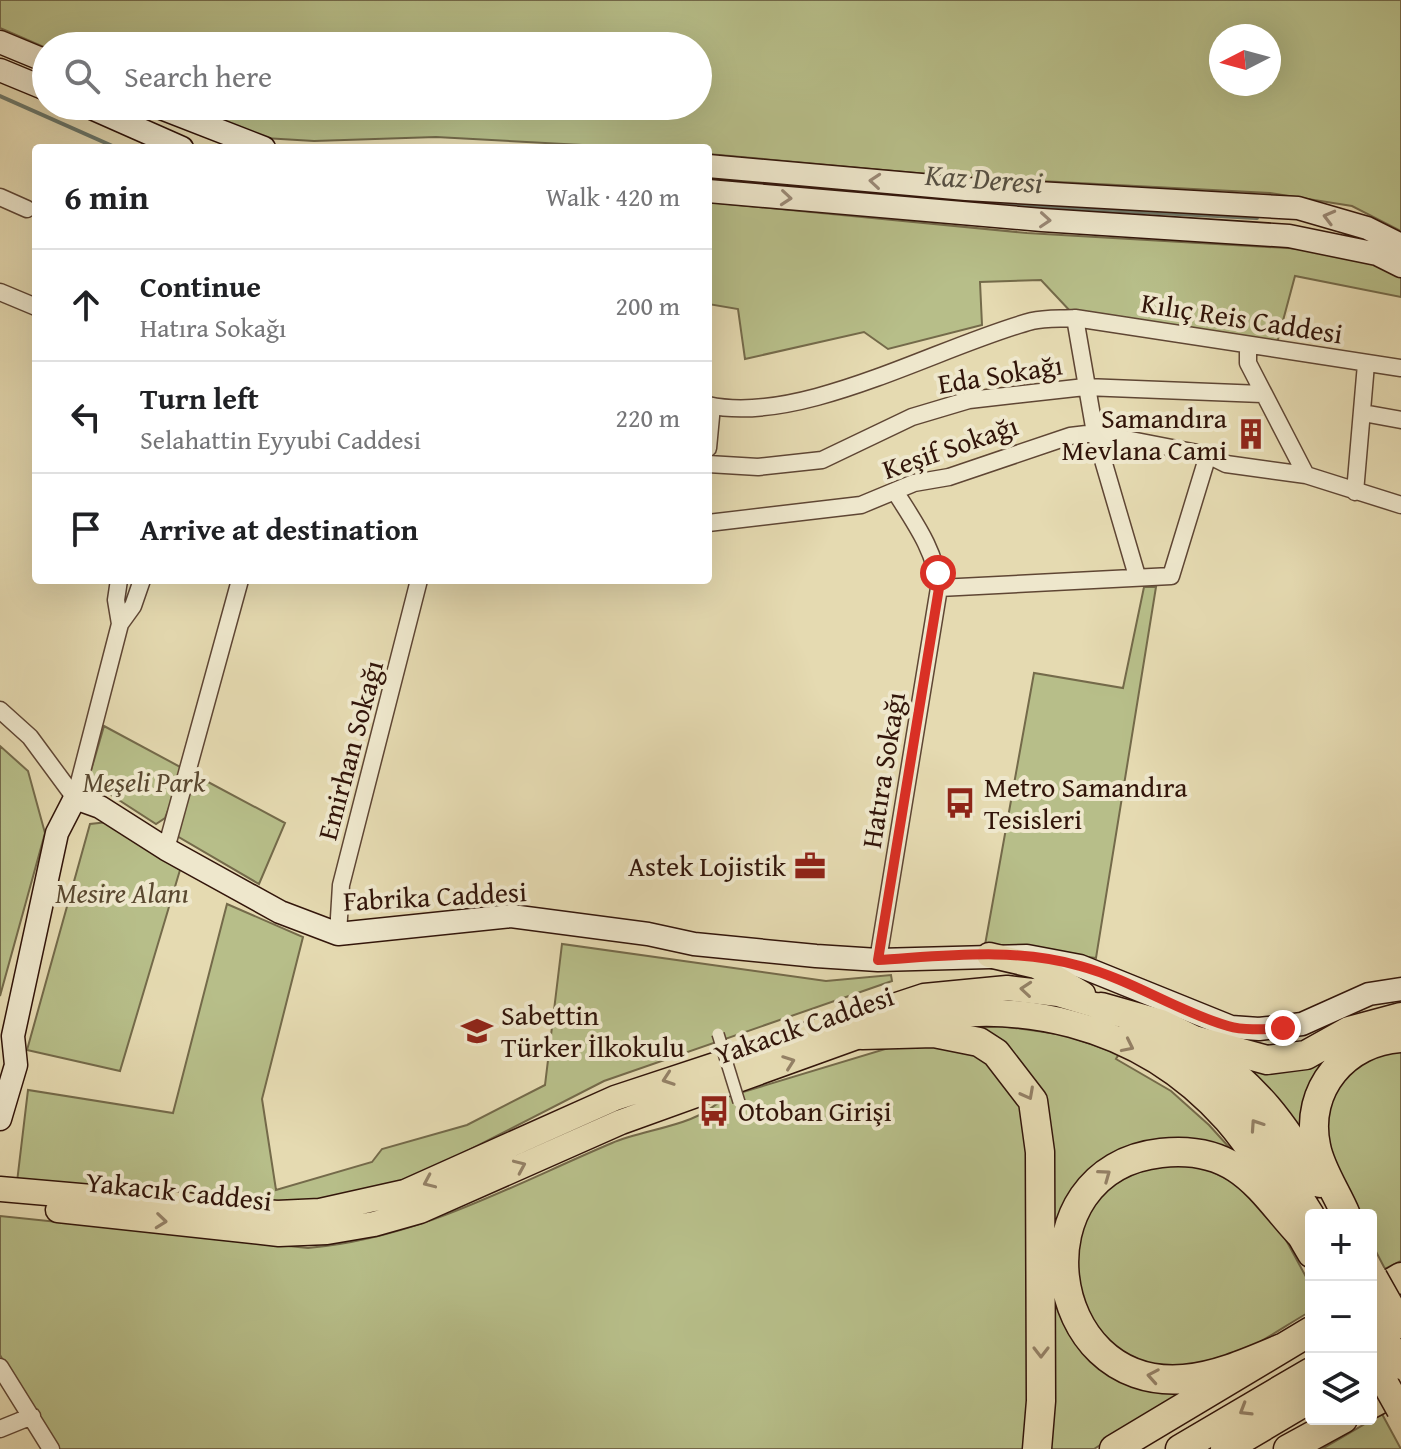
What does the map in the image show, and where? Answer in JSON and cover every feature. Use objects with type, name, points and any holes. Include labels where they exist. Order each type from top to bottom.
[{"type":"highway","points":[[1101,1007],[1161,1024],[1194,1040],[1246,1057],[1286,1060],[1321,1049],[1360,1026],[1401,1017]]},
{"type":"highway","name":"Yakacık Caddesi","points":[[1101,1007],[1149,1032],[1223,1086],[1270,1145],[1305,1229]]},
{"type":"highway","name":"Yakacık Caddesi","points":[[862,1035],[936,1017],[996,1011],[1040,1015],[1096,1031],[1152,1058],[1193,1086],[1254,1155],[1305,1231]]},
{"type":"highway","points":[[862,1035],[934,1033],[979,1042],[1003,1061],[1033,1101],[1040,1152],[1041,1401],[1037,1449]]},
{"type":"highway","points":[[1343,1209],[1316,1147],[1314,1119],[1323,1086],[1335,1066],[1354,1050],[1376,1041],[1401,1038]]},
{"type":"highway","points":[[1194,1040],[1230,1067],[1275,1112],[1334,1209]]},
{"type":"highway","points":[[1282,1348],[1209,1375],[1183,1379],[1143,1376],[1107,1356],[1076,1319],[1065,1287],[1063,1245],[1087,1191],[1101,1176],[1143,1155],[1165,1152],[1208,1154],[1237,1168],[1305,1232]]},
{"type":"highway","points":[[1377,1336],[1401,1323],[1378,1278]]},
{"type":"highway","points":[[1377,1324],[1401,1366]]},
{"type":"highway","points":[[1114,1449],[1305,1335]]},
{"type":"highway","points":[[1377,1361],[1401,1348]]},
{"type":"highway","points":[[1377,1369],[1401,1411]]},
{"type":"highway","points":[[1180,1449],[1305,1376]]},
{"type":"highway","points":[[1377,1401],[1401,1388]]},
{"type":"highway","points":[[1225,1449],[1305,1402]]},
{"type":"highway","points":[[1296,1445],[1332,1425]]},
{"type":"main road","points":[[0,42],[32,55]]},
{"type":"main road","points":[[0,70],[32,83]]},
{"type":"main road","points":[[119,120],[173,144]]},
{"type":"main road","points":[[192,120],[254,144]]},
{"type":"main road","points":[[712,166],[966,189],[1298,208],[1367,228],[1401,245]]},
{"type":"main road","points":[[712,191],[1042,220],[1289,236],[1377,254],[1401,266]]},
{"type":"main road","points":[[0,1119],[16,1065],[70,836],[75,798]]},
{"type":"main road","name":"Fabrika Caddesi","points":[[75,798],[100,807],[166,849],[280,912],[338,934],[511,916],[648,934],[694,944],[878,960],[989,955],[1041,958],[1080,966],[1231,1027],[1283,1028],[1302,1024],[1369,994],[1401,989]]},
{"type":"main road","points":[[989,955],[1036,966],[1065,981],[1101,1007]]},
{"type":"main road","name":"Yakacık Caddesi","points":[[0,1189],[277,1213],[347,1206],[421,1186],[636,1090],[902,1002],[964,989],[1007,988],[1058,994],[1101,1007]]},
{"type":"main road","name":"Yakacık Caddesi","points":[[0,1204],[279,1234],[327,1232],[374,1224],[420,1211],[621,1122],[862,1035]]},
{"type":"street","points":[[0,197],[27,209]]},
{"type":"street","points":[[0,292],[32,305]]},
{"type":"street","points":[[1075,318],[1095,433],[1137,576]]},
{"type":"street","name":"Kılıç Reis Caddesi","points":[[712,406],[735,410],[793,402],[894,372],[1034,320],[1075,318],[1248,347],[1401,368]]},
{"type":"street","points":[[1248,347],[1248,363],[1262,394],[1306,475]]},
{"type":"street","points":[[1355,492],[1366,364]]},
{"type":"street","name":"Eda Sokağı","points":[[712,464],[758,467],[822,460],[912,417],[969,400],[1085,387],[1262,394]]},
{"type":"street","points":[[1363,413],[1401,420]]},
{"type":"street","name":"Keşif Sokağı","points":[[712,523],[861,505],[914,483],[949,477],[1039,445],[1095,433],[1208,455],[1226,464],[1306,475],[1401,505]]},
{"type":"street","points":[[896,493],[925,538],[938,573],[939,588],[1171,576],[1208,455]]},
{"type":"street","points":[[118,584],[116,600],[120,624]]},
{"type":"street","points":[[75,798],[120,624],[133,606],[141,584]]},
{"type":"street","points":[[166,849],[239,584]]},
{"type":"street","name":"Emirhan Sokağı","points":[[338,934],[341,885],[418,584]]},
{"type":"street","name":"Hatıra Sokağı","points":[[878,960],[939,588]]},
{"type":"street","points":[[0,710],[30,737],[75,798]]},
{"type":"street","points":[[718,1034],[739,1102]]},
{"type":"street","points":[[0,1367],[51,1449]]},
{"type":"street","points":[[0,1429],[32,1416]]},
{"type":"green space","points":[[0,0],[1401,0],[1401,231],[1352,206],[1270,193],[961,177],[712,154],[712,144],[565,144],[436,137],[314,141],[264,138],[216,120],[712,120],[712,32],[32,32],[32,42],[0,28]]},
{"type":"green space","points":[[712,202],[1027,233],[1355,252],[1401,275],[1401,297],[1295,276],[1277,343],[1072,313],[1041,280],[980,282],[982,325],[888,349],[864,332],[745,359],[738,309],[712,305]]},
{"type":"green space","points":[[1144,587],[1156,587],[1096,958],[985,945],[1034,673],[1123,688]]},
{"type":"green space","name":"Meşeli Park","points":[[104,726],[184,769],[165,818],[156,824],[91,782],[90,774]]},
{"type":"green space","points":[[0,746],[28,771],[45,833],[0,996]]},
{"type":"green space","points":[[195,775],[285,823],[259,884],[177,836]]},
{"type":"green space","name":"Mesire Alanı","points":[[108,822],[180,870],[120,1071],[27,1050],[90,824]]},
{"type":"green space","points":[[227,904],[303,937],[262,1099],[276,1190],[372,1162],[382,1149],[467,1125],[545,1085],[562,944],[826,981],[891,975],[892,981],[604,1081],[422,1174],[356,1198],[296,1205],[17,1182],[28,1090],[173,1113]]},
{"type":"green space","points":[[1001,1026],[1065,1035],[1119,1054],[1116,1059],[1171,1091],[1209,1125],[1247,1167],[1136,1153],[1053,1247],[1046,1110],[965,1029]]},
{"type":"green space","points":[[915,1040],[969,1048],[1008,1077],[1029,1123],[1033,1394],[1025,1449],[51,1449],[0,1355],[0,1216],[308,1248],[349,1242],[427,1222],[464,1208],[612,1143],[685,1121],[712,1108],[723,1098]]},
{"type":"green space","points":[[1401,1049],[1401,1261],[1385,1269],[1377,1254],[1377,1209],[1354,1209],[1325,1149],[1326,1103],[1359,1059]]},
{"type":"green space","points":[[1336,1052],[1306,1142],[1237,1066]]},
{"type":"green space","points":[[1178,1163],[1199,1165],[1244,1187],[1280,1229],[1305,1275],[1305,1315],[1235,1355],[1186,1369],[1146,1364],[1112,1344],[1086,1313],[1077,1293],[1075,1285],[1081,1235],[1087,1216],[1107,1189],[1138,1172]]},
{"type":"green space","points":[[1052,1287],[1070,1332],[1096,1363],[1131,1382],[1178,1394],[1094,1449],[1049,1449]]},
{"type":"green space","points":[[1382,1414],[1401,1449],[1322,1449],[1363,1425],[1377,1425],[1377,1417]]},
{"type":"waterway","name":"Kaz Deresi","points":[[0,96],[32,110]]},
{"type":"waterway","name":"Kaz Deresi","points":[[54,120],[108,144]]},
{"type":"waterway","name":"Kaz Deresi","points":[[721,178],[1040,207],[1257,218]]},
{"type":"place","name":"Samandıra Mevlana Cami","points":[[1251,434]]},
{"type":"place","name":"Metro Samandıra Tesisleri","points":[[960,803]]},
{"type":"place","name":"Astek Lojistik","points":[[810,866]]},
{"type":"place","name":"Sabettin Türker İlkokulu","points":[[477,1031]]},
{"type":"place","name":"Otoban Girişi","points":[[714,1111]]},
{"type":"route","points":[[938,573],[939,588],[878,960],[989,955],[1041,958],[1080,966],[1127,983],[1231,1027],[1283,1028]]}]
